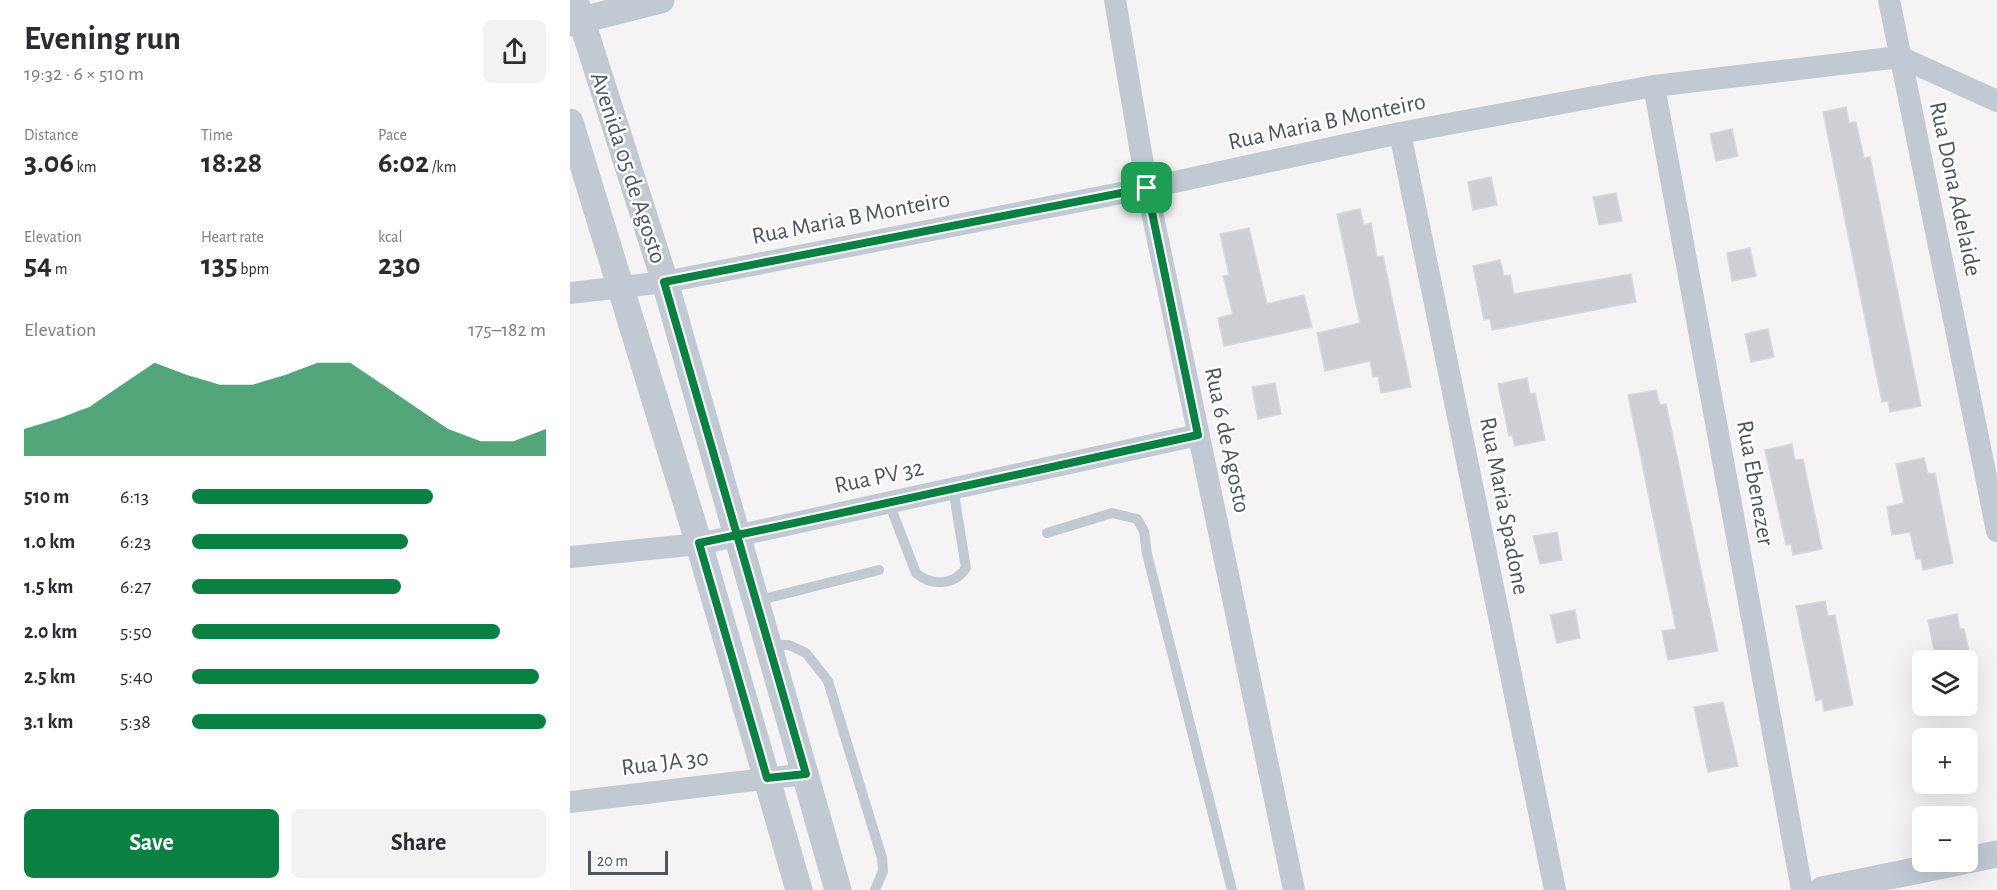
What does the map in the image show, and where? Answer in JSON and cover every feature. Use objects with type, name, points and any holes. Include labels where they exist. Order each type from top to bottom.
[{"type":"street","points":[[575,14],[661,0]]},
{"type":"street","name":"Rua 6 de Agosto","points":[[1115,0],[1147,188],[1294,890]]},
{"type":"street","name":"Rua Dona Adelaide","points":[[1888,0],[1997,531]]},
{"type":"street","name":"Avenida 05 de Agosto","points":[[575,14],[664,282],[838,890]]},
{"type":"street","points":[[1900,57],[1997,101]]},
{"type":"street","name":"Rua Maria B Monteiro","points":[[570,293],[664,282],[1147,188],[1400,133],[1654,86],[1900,57]]},
{"type":"street","name":"Rua Ebenezer","points":[[1654,86],[1802,890]]},
{"type":"street","name":"Avenida 05 de Agosto","points":[[570,122],[699,543],[799,890]]},
{"type":"street","name":"Rua Maria Spadone","points":[[1400,133],[1554,890]]},
{"type":"street","name":"Rua PV 32","points":[[570,557],[699,543],[737,536],[1198,435]]},
{"type":"street","name":"Rua JA 30","points":[[570,802],[806,774]]},
{"type":"street","points":[[1978,858],[1997,854]]},
{"type":"street","points":[[1822,890],[1912,871]]},
{"type":"lane","points":[[889,503],[916,573],[925,580],[938,583],[956,578],[966,568],[953,488]]},
{"type":"lane","points":[[1047,533],[1112,513],[1137,519],[1144,531],[1147,554],[1232,890]]},
{"type":"lane","points":[[755,601],[879,570]]},
{"type":"lane","points":[[769,645],[789,645],[806,652],[828,681],[882,858],[883,871],[875,890]]},
{"type":"building","points":[[1846,107],[1849,123],[1856,122],[1864,158],[1870,157],[1921,406],[1890,412],[1888,401],[1882,402],[1823,112]]},
{"type":"building","points":[[1732,129],[1738,156],[1716,161],[1710,134]]},
{"type":"building","points":[[1491,177],[1497,205],[1473,210],[1468,182]]},
{"type":"building","points":[[1616,193],[1622,221],[1599,225],[1593,197]]},
{"type":"building","points":[[1360,209],[1364,225],[1371,223],[1377,257],[1383,256],[1411,387],[1381,393],[1378,376],[1373,377],[1370,361],[1325,371],[1317,333],[1360,323],[1337,214]]},
{"type":"building","points":[[1249,228],[1267,304],[1304,295],[1312,327],[1224,346],[1218,318],[1233,314],[1223,276],[1229,275],[1220,234]]},
{"type":"building","points":[[1750,248],[1756,276],[1732,281],[1727,253]]},
{"type":"building","points":[[1500,260],[1504,276],[1510,275],[1514,294],[1631,274],[1636,302],[1492,330],[1490,319],[1484,320],[1473,266]]},
{"type":"building","points":[[1768,329],[1774,357],[1751,362],[1745,334]]},
{"type":"building","points":[[1527,378],[1530,394],[1535,393],[1545,440],[1515,446],[1512,435],[1509,436],[1498,384]]},
{"type":"building","points":[[1275,383],[1281,414],[1258,419],[1252,387]]},
{"type":"building","points":[[1656,390],[1660,405],[1666,404],[1718,651],[1668,660],[1662,631],[1676,629],[1628,395]]},
{"type":"building","points":[[1792,444],[1795,460],[1803,459],[1822,549],[1793,555],[1791,544],[1786,545],[1765,450]]},
{"type":"building","points":[[1924,458],[1928,474],[1935,473],[1953,563],[1923,570],[1921,559],[1916,559],[1910,532],[1892,535],[1887,507],[1904,503],[1896,464]]},
{"type":"building","points":[[1557,532],[1562,560],[1540,564],[1533,536]]},
{"type":"building","points":[[1825,601],[1828,616],[1835,615],[1853,705],[1824,711],[1822,699],[1816,701],[1796,606]]},
{"type":"building","points":[[1575,610],[1580,638],[1557,643],[1550,615]]},
{"type":"building","points":[[1957,614],[1960,629],[1964,629],[1969,650],[1934,650],[1928,620]]},
{"type":"building","points":[[1723,702],[1738,766],[1708,772],[1694,707]]},
{"type":"route","points":[[1147,188],[664,282],[713,451],[737,536],[755,601],[806,774],[767,778],[699,543],[737,536],[1198,435],[1147,188]]}]
